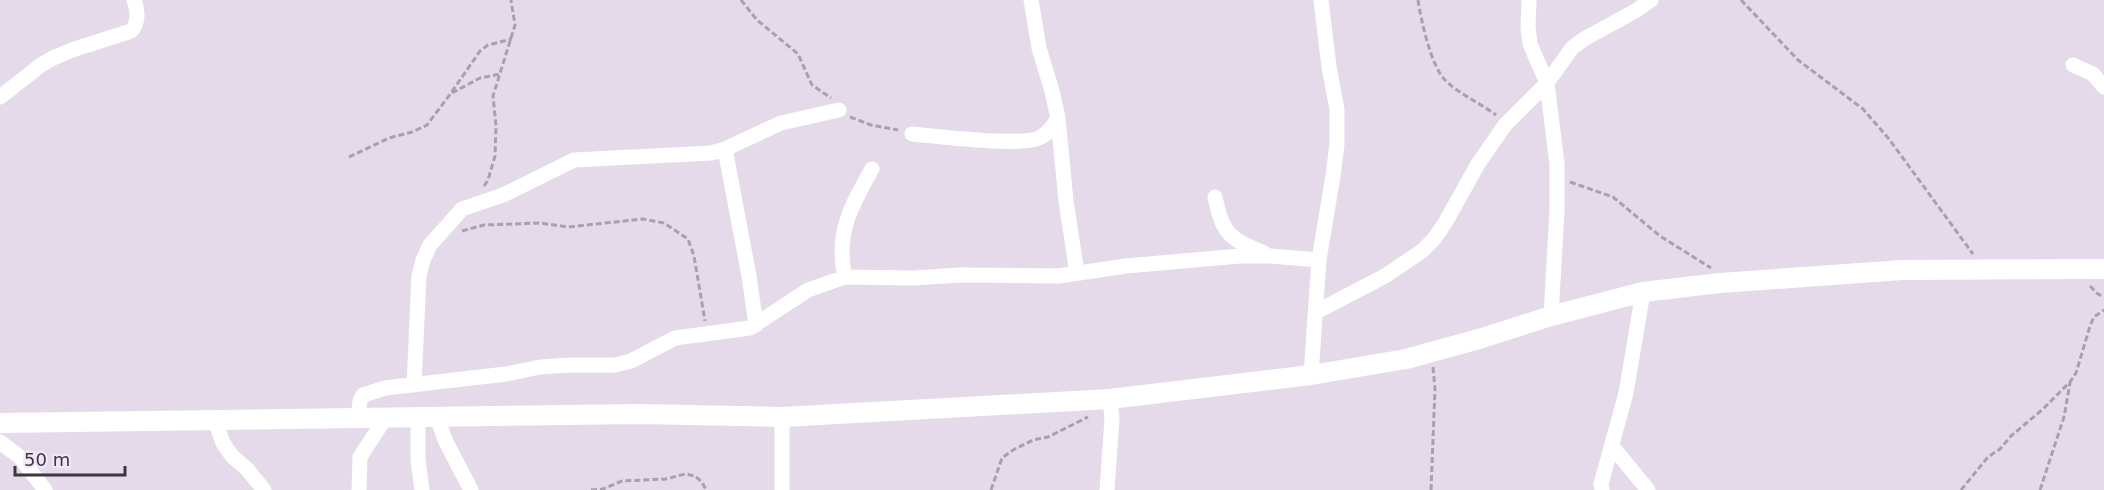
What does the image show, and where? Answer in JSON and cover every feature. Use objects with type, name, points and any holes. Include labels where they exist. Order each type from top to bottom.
[{"type":"street","points":[[0,97],[53,58],[131,31],[135,26],[137,12],[134,0]]},
{"type":"street","points":[[1031,0],[1039,48],[1058,118],[1066,201],[1077,273]]},
{"type":"street","points":[[1311,375],[1319,260],[1333,176],[1337,109],[1329,67],[1321,0]]},
{"type":"street","points":[[1529,0],[1530,44],[1547,83],[1557,164],[1551,316]]},
{"type":"street","points":[[1316,312],[1406,263],[1428,245],[1445,223],[1483,156],[1506,125],[1547,83],[1572,48],[1651,0]]},
{"type":"street","points":[[2073,65],[2093,74],[2104,87]]},
{"type":"street","points":[[414,385],[419,276],[423,260],[430,245],[462,209],[502,195],[574,160],[711,153],[781,123],[839,110]]},
{"type":"street","points":[[912,134],[1010,142],[1032,141],[1050,131],[1058,118]]},
{"type":"street","points":[[724,149],[756,325]]},
{"type":"street","points":[[845,277],[841,246],[847,219],[854,200],[872,170]]},
{"type":"street","points":[[1215,197],[1223,227],[1228,234],[1237,241],[1270,256]]},
{"type":"street","points":[[358,417],[360,401],[364,394],[385,388],[506,374],[540,367],[615,364],[631,361],[675,338],[744,330],[756,325],[808,290],[845,277],[1059,276],[1203,259],[1270,256],[1319,260]]},
{"type":"street","points":[[0,423],[639,414],[782,417],[1111,404],[1311,375],[1432,353],[1551,316],[1643,292],[1720,283],[1902,270],[2104,269]]},
{"type":"street","points":[[1602,490],[1626,393],[1643,292]]},
{"type":"street","points":[[1107,490],[1111,404]]},
{"type":"street","points":[[359,490],[360,457],[386,417]]},
{"type":"street","points":[[422,490],[418,460],[428,417]]},
{"type":"street","points":[[428,417],[445,440],[471,490]]},
{"type":"street","points":[[782,417],[782,490]]},
{"type":"street","points":[[215,421],[223,444],[232,456],[248,469],[264,490]]},
{"type":"street","points":[[0,441],[21,457],[45,490]]},
{"type":"street","points":[[1612,446],[1648,490]]},
{"type":"path","points":[[475,203],[488,180],[495,156],[496,126],[493,96],[515,25],[511,0]]},
{"type":"path","points":[[741,0],[757,20],[798,54],[812,85],[833,100],[839,110],[847,116],[871,124],[912,134]]},
{"type":"path","points":[[1418,0],[1424,33],[1438,71],[1444,80],[1489,110],[1506,125]]},
{"type":"path","points":[[1741,0],[1798,60],[1863,109],[1889,139],[1951,226],[1985,269]]},
{"type":"path","points":[[349,157],[389,138],[421,129],[427,125],[480,51],[488,45],[512,39]]},
{"type":"path","points":[[451,93],[480,78],[500,74]]},
{"type":"path","points":[[1557,177],[1613,197],[1660,236],[1714,270],[1720,283]]},
{"type":"path","points":[[461,231],[484,225],[540,223],[568,227],[643,219],[664,223],[688,239],[694,256],[707,333]]},
{"type":"path","points":[[1961,490],[1988,457],[2070,382],[2076,373],[2094,317],[2104,310]]},
{"type":"path","points":[[1431,490],[1435,389],[1432,353]]},
{"type":"path","points":[[2040,490],[2064,417],[2070,382]]},
{"type":"path","points":[[991,490],[1002,458],[1013,450],[1022,444],[1048,437],[1111,404]]},
{"type":"path","points":[[591,490],[603,489],[622,481],[666,479],[685,474],[695,476],[706,490]]}]
